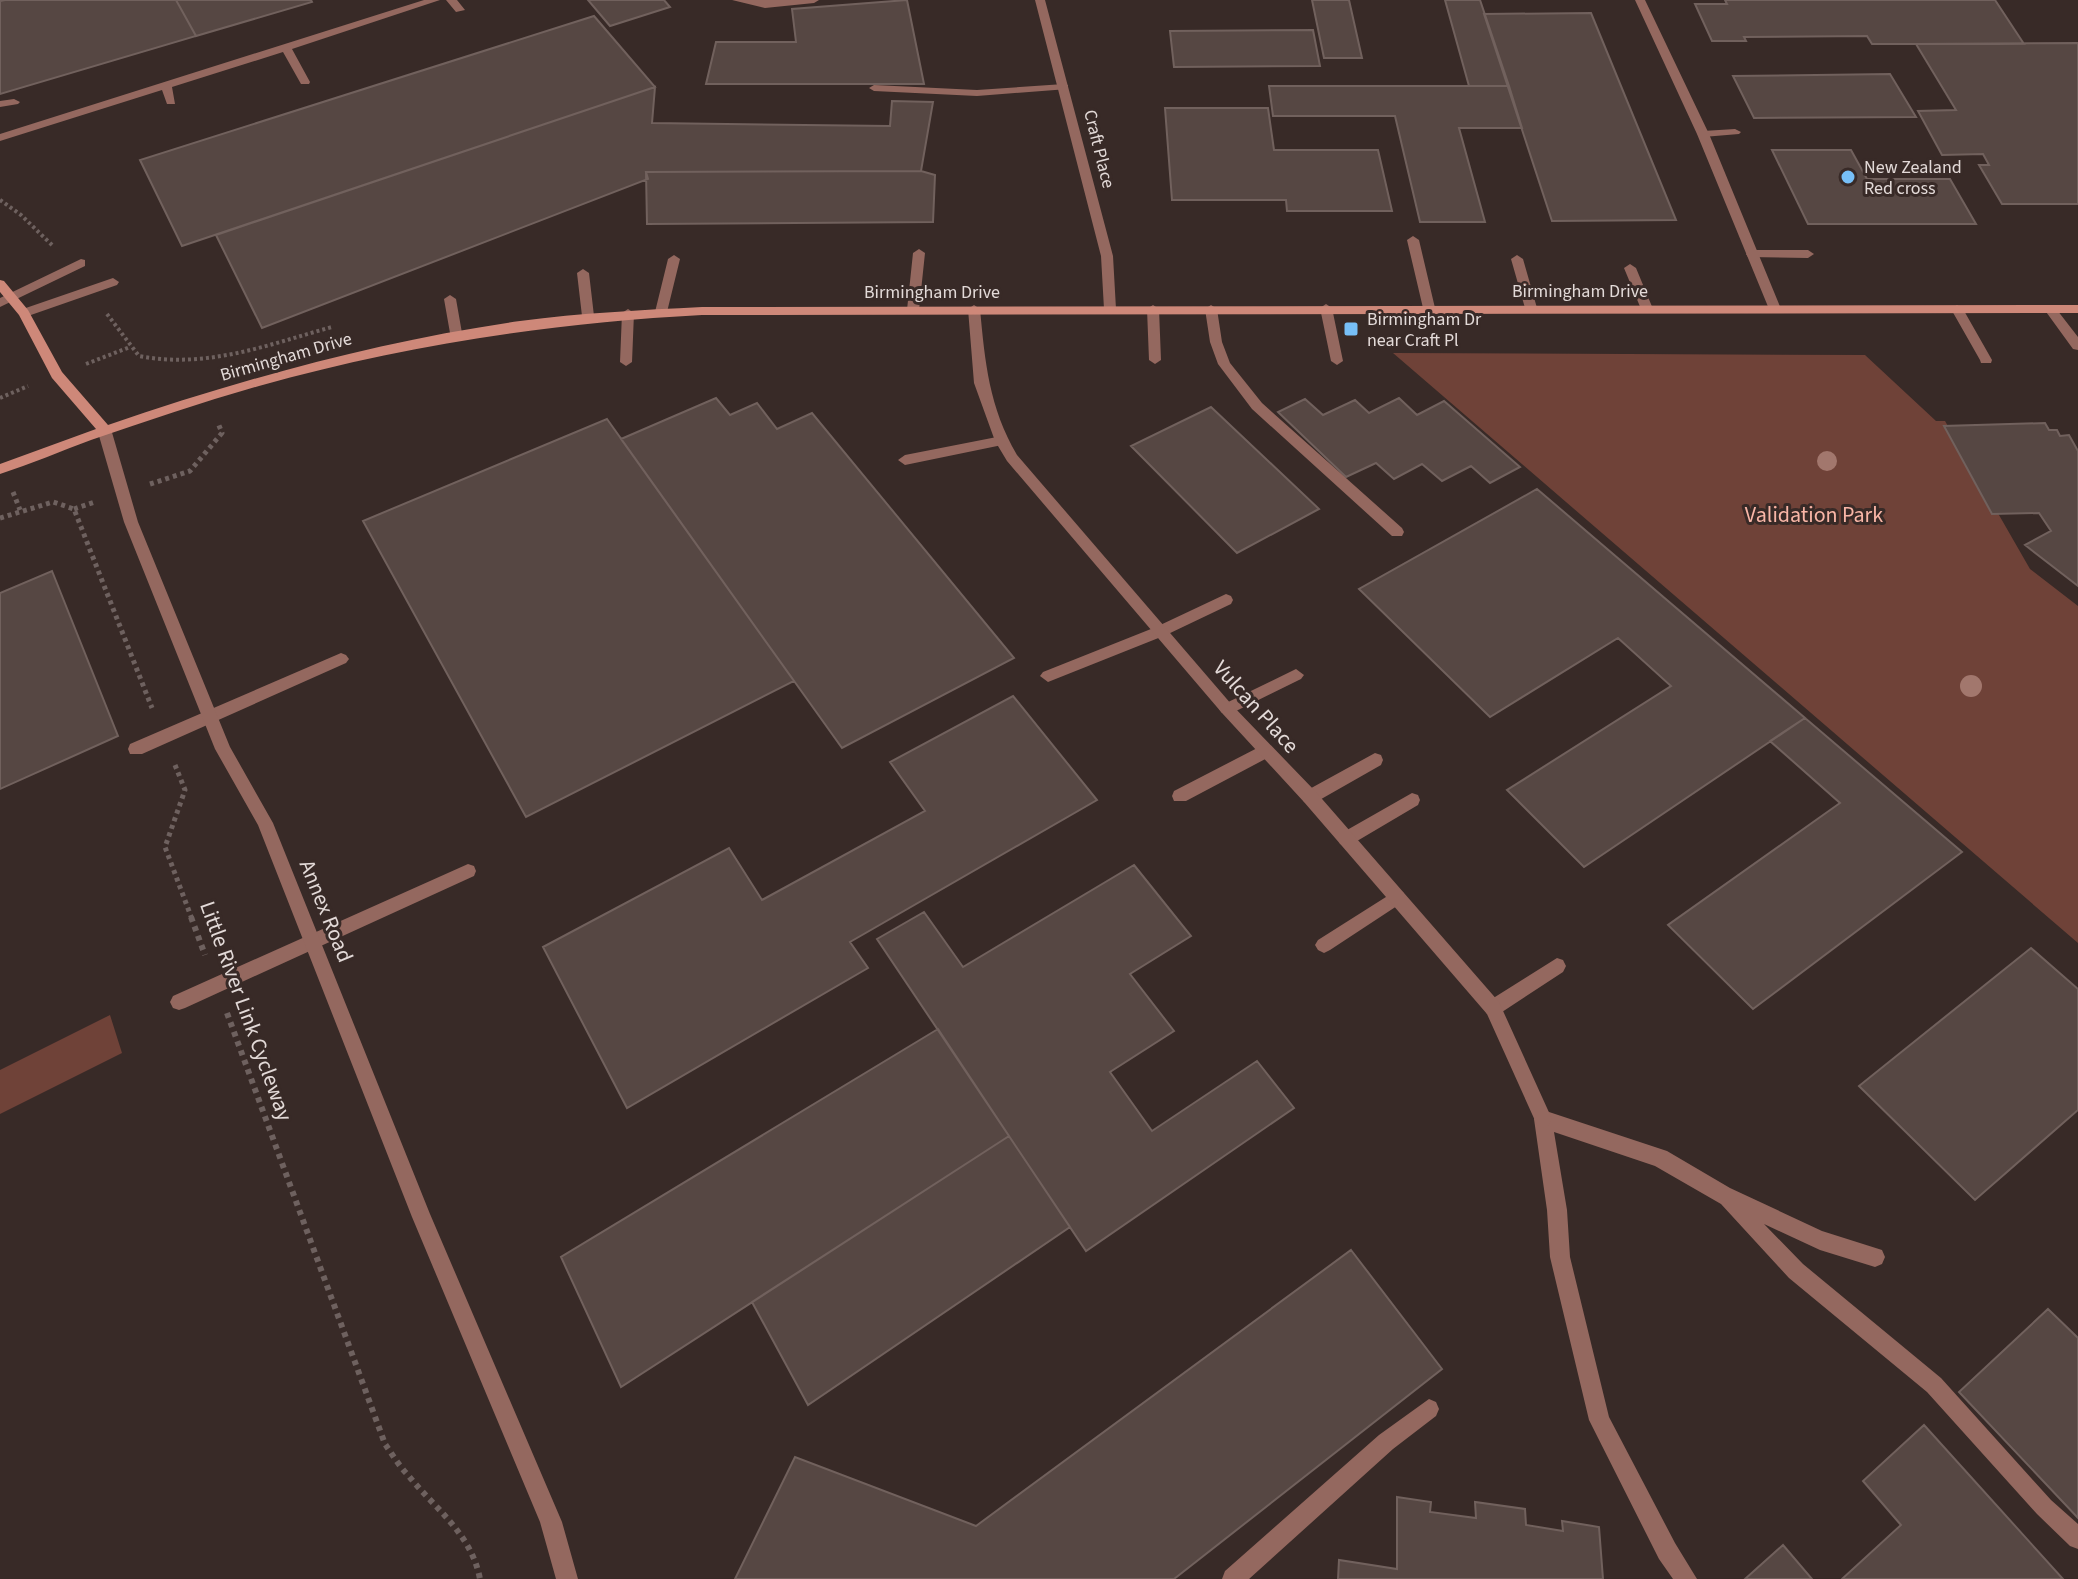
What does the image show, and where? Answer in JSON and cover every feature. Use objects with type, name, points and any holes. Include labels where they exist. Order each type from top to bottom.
[{"type":"main road","name":"Annex Road","points":[[0,284],[6,300],[24,313],[57,375],[104,429]]},
{"type":"main road","name":"Birmingham Drive","points":[[0,469],[104,429],[366,352],[456,333],[588,316],[661,312],[974,309],[2078,309]]},
{"type":"street","points":[[0,138],[435,0]]},
{"type":"street","points":[[451,0],[460,10]]},
{"type":"street","points":[[737,0],[765,5],[814,0]]},
{"type":"street","name":"Craft Place","points":[[1040,0],[1107,256],[1110,309]]},
{"type":"street","points":[[1640,0],[1703,134],[1775,309]]},
{"type":"street","points":[[286,48],[305,82]]},
{"type":"street","points":[[166,85],[171,102]]},
{"type":"street","points":[[874,88],[977,93],[1064,87]]},
{"type":"street","points":[[0,104],[14,102]]},
{"type":"street","points":[[1703,134],[1735,132]]},
{"type":"street","points":[[1413,240],[1429,308]]},
{"type":"street","points":[[913,310],[919,253]]},
{"type":"street","points":[[1752,254],[1808,254]]},
{"type":"street","points":[[661,312],[674,259]]},
{"type":"street","points":[[1517,259],[1531,308]]},
{"type":"street","points":[[6,300],[81,263]]},
{"type":"street","points":[[1630,268],[1647,309]]},
{"type":"street","points":[[583,273],[588,316]]},
{"type":"street","points":[[24,313],[113,282]]},
{"type":"street","points":[[450,299],[456,333]]},
{"type":"street","points":[[1326,308],[1337,361]]},
{"type":"street","name":"Vulcan Place","points":[[974,309],[981,383],[1002,441],[1012,458],[1227,709],[1310,797],[1493,1008],[1543,1119],[1563,1271],[1599,1420],[1667,1551],[1686,1579]]},
{"type":"street","points":[[1153,309],[1155,360]]},
{"type":"street","points":[[1211,309],[1216,342],[1224,364],[1257,406],[1397,532]]},
{"type":"street","points":[[1957,309],[1986,360]]},
{"type":"street","points":[[2050,309],[2078,346]]},
{"type":"street","points":[[626,362],[628,313]]},
{"type":"street","name":"Annex Road","points":[[104,429],[131,521],[223,749],[265,823],[422,1217],[551,1522],[567,1579]]},
{"type":"street","points":[[905,460],[1002,441]]},
{"type":"street","points":[[1048,676],[1161,631],[1226,600]]},
{"type":"street","points":[[136,749],[341,659]]},
{"type":"street","points":[[1227,709],[1296,675]]},
{"type":"street","points":[[1180,796],[1265,751]]},
{"type":"street","points":[[1310,797],[1375,760]]},
{"type":"street","points":[[1346,839],[1412,800]]},
{"type":"street","points":[[179,1002],[468,871]]},
{"type":"street","points":[[1324,945],[1397,897]]},
{"type":"street","points":[[1493,1008],[1557,966]]},
{"type":"street","points":[[1543,1119],[1660,1158],[1723,1195],[1820,1240],[1875,1257]]},
{"type":"street","points":[[1723,1195],[1796,1271],[1934,1385],[2044,1507],[2078,1538]]},
{"type":"street","points":[[1233,1579],[1386,1442],[1429,1409]]},
{"type":"path","points":[[193,362],[332,327]]},
{"type":"path","points":[[190,471],[222,433]]},
{"type":"path","name":"Little River Link Cycleway","points":[[0,518],[53,502],[74,509],[185,790],[165,847],[385,1444],[465,1540],[479,1567],[480,1579]]},
{"type":"green space","name":"Validation Park","points":[[1393,353],[1865,355],[1936,421],[1945,421],[2030,569],[2078,606],[2078,943]]},
{"type":"green space","points":[[110,1015],[122,1053],[0,1114],[0,1070]]},
{"type":"building","points":[[176,0],[196,36],[0,94],[0,1]]},
{"type":"building","points":[[176,0],[311,0],[312,2],[196,36]]},
{"type":"building","points":[[588,0],[664,0],[670,7],[610,26]]},
{"type":"building","points":[[907,0],[924,84],[706,84],[716,42],[796,42],[792,9]]},
{"type":"building","points":[[1312,0],[1349,0],[1362,58],[1324,58]]},
{"type":"building","points":[[1445,0],[1480,0],[1509,86],[1469,86]]},
{"type":"building","points":[[1725,0],[1995,0],[2024,44],[1872,44],[1867,36],[1744,37],[1746,41],[1712,41],[1695,4],[1727,4]]},
{"type":"building","points":[[1591,13],[1676,220],[1552,221],[1484,14]]},
{"type":"building","points":[[594,16],[655,87],[182,246],[140,160]]},
{"type":"building","points":[[1313,30],[1320,66],[1174,67],[1170,31]]},
{"type":"building","points":[[2078,43],[2078,204],[2002,204],[1979,165],[1989,165],[1983,154],[1942,155],[1918,111],[1956,110],[1916,44]]},
{"type":"building","points":[[1890,74],[1916,117],[1754,118],[1733,76]]},
{"type":"building","points":[[1269,86],[1509,86],[1522,128],[1459,128],[1485,222],[1420,222],[1395,116],[1273,116]]},
{"type":"building","points":[[655,87],[652,123],[890,126],[892,101],[933,102],[921,171],[646,172],[648,179],[262,328],[216,235]]},
{"type":"building","points":[[1165,108],[1268,108],[1274,150],[1378,150],[1392,211],[1287,211],[1286,200],[1172,200]]},
{"type":"building","points":[[1772,150],[1851,150],[1867,179],[1950,179],[1976,224],[1808,224]]},
{"type":"building","points":[[921,171],[935,175],[933,222],[647,224],[646,172]]},
{"type":"building","points":[[716,398],[730,415],[757,403],[777,429],[812,413],[1014,658],[842,748],[621,439]]},
{"type":"building","points":[[1399,398],[1417,415],[1444,401],[1520,467],[1490,483],[1471,466],[1442,481],[1422,464],[1394,479],[1376,463],[1346,477],[1278,412],[1305,399],[1323,415],[1355,400],[1369,413]]},
{"type":"building","points":[[1211,407],[1319,509],[1237,553],[1131,446]]},
{"type":"building","points":[[607,419],[794,681],[526,817],[363,521]]},
{"type":"building","points":[[2045,423],[2049,430],[2057,430],[2060,436],[2069,435],[2078,451],[2078,586],[2025,545],[2051,531],[2039,513],[1992,514],[1944,426]]},
{"type":"building","points":[[1537,489],[1805,718],[1584,867],[1507,790],[1671,686],[1618,638],[1490,717],[1359,589]]},
{"type":"building","points":[[52,571],[118,736],[0,789],[0,593]]},
{"type":"building","points":[[1013,696],[1097,800],[850,942],[868,968],[627,1108],[543,947],[729,848],[762,900],[925,811],[890,762]]},
{"type":"building","points":[[1805,718],[1962,852],[1753,1009],[1668,925],[1840,803],[1770,741]]},
{"type":"building","points":[[1134,865],[1191,936],[1130,974],[1174,1031],[1110,1072],[1152,1131],[1257,1061],[1294,1108],[1086,1251],[877,939],[924,912],[963,967]]},
{"type":"building","points":[[2031,948],[2078,989],[2078,1110],[1975,1200],[1859,1086]]},
{"type":"building","points":[[938,1029],[1009,1136],[621,1387],[561,1257]]},
{"type":"building","points":[[1009,1136],[1070,1227],[808,1405],[752,1302]]},
{"type":"building","points":[[1351,1250],[1442,1369],[1174,1579],[735,1579],[795,1457],[976,1526]]},
{"type":"building","points":[[2048,1309],[2078,1338],[2078,1518],[1959,1392]]},
{"type":"building","points":[[1924,1425],[2063,1579],[1842,1579],[1901,1525],[1863,1481]]},
{"type":"building","points":[[1397,1497],[1431,1502],[1430,1512],[1476,1518],[1475,1502],[1525,1509],[1526,1525],[1563,1531],[1562,1521],[1599,1527],[1603,1579],[1338,1579],[1339,1560],[1397,1569]]},
{"type":"building","points":[[1783,1545],[1812,1579],[1745,1579]]},
{"type":"place","name":"New Zealand Red cross","points":[[1848,177]]},
{"type":"place","name":"Birmingham Dr near Craft Pl","points":[[1351,329]]}]
